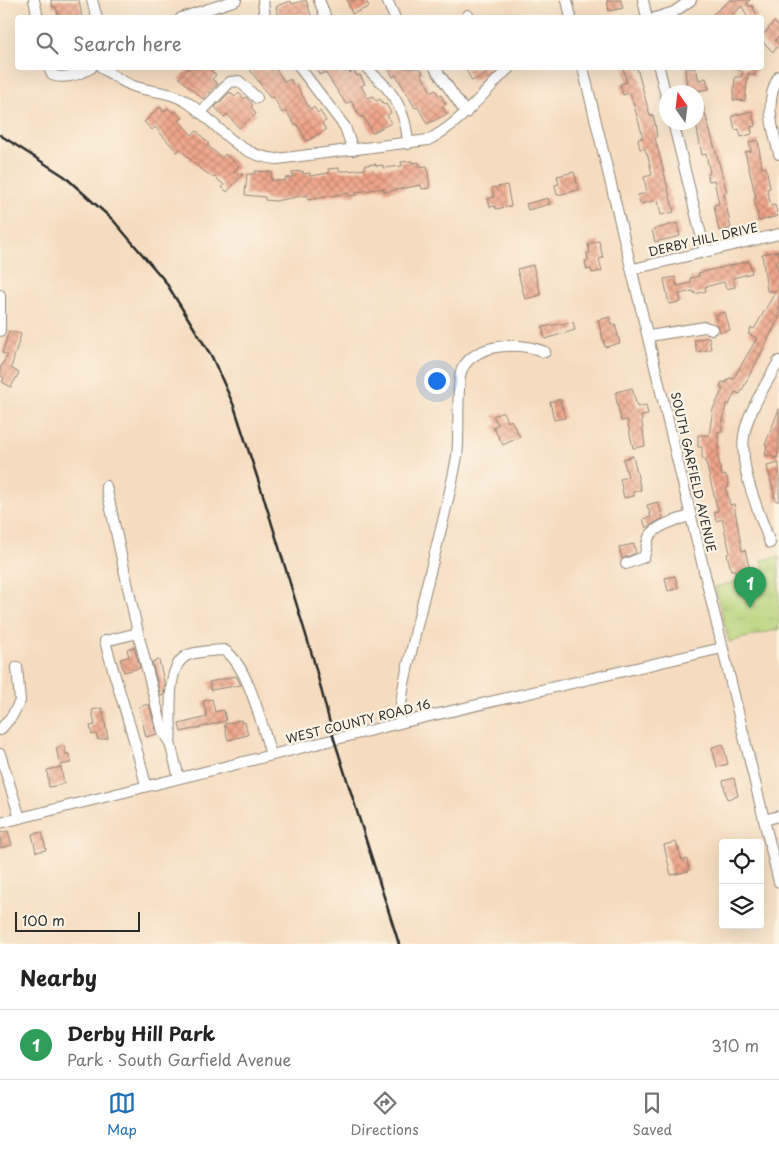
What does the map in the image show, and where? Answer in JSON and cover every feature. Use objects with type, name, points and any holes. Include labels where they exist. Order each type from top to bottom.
[{"type":"street","points":[[34,0],[37,15]]},
{"type":"street","points":[[92,0],[96,15]]},
{"type":"street","points":[[190,15],[236,0]]},
{"type":"street","points":[[263,0],[265,15]]},
{"type":"street","points":[[319,0],[325,15]]},
{"type":"street","points":[[387,0],[394,15]]},
{"type":"street","points":[[567,0],[570,15]]},
{"type":"street","points":[[643,0],[646,15]]},
{"type":"street","points":[[664,15],[674,12],[691,0]]},
{"type":"street","points":[[50,70],[52,75],[65,77],[85,70]]},
{"type":"street","points":[[105,70],[135,87],[178,97],[242,149],[266,158],[408,144],[428,140],[444,132],[466,113],[507,70]]},
{"type":"street","points":[[301,70],[344,127],[353,150]]},
{"type":"street","points":[[369,70],[386,87],[400,106],[407,124],[408,144]]},
{"type":"street","points":[[436,70],[466,113]]},
{"type":"street","name":"SOUTH GARFIELD AVENUE","points":[[584,70],[633,268],[779,882]]},
{"type":"street","points":[[660,70],[663,85]]},
{"type":"street","points":[[779,76],[770,102],[771,119],[779,154]]},
{"type":"street","points":[[200,113],[230,82],[239,82],[257,98]]},
{"type":"street","points":[[675,130],[705,251]]},
{"type":"street","name":"DERBY HILL DRIVE","points":[[633,268],[779,234]]},
{"type":"street","points":[[0,295],[0,331]]},
{"type":"street","points":[[649,336],[705,327],[712,329]]},
{"type":"street","points":[[400,723],[400,703],[457,455],[462,370],[473,355],[486,350],[516,345],[545,352]]},
{"type":"street","points":[[770,543],[746,472],[744,452],[747,424],[779,361]]},
{"type":"street","points":[[106,486],[138,633],[163,732],[170,744],[179,778]]},
{"type":"street","points":[[626,564],[644,557],[649,538],[657,530],[673,521],[691,516]]},
{"type":"street","points":[[138,633],[105,641],[125,713],[135,735],[146,786]]},
{"type":"street","name":"WEST COUNTY ROAD 16","points":[[0,823],[400,723],[722,648]]},
{"type":"street","points":[[170,744],[171,683],[180,660],[189,654],[224,650],[239,669],[255,699],[271,755]]},
{"type":"street","points":[[0,730],[12,716],[20,701],[17,667]]},
{"type":"street","points":[[0,754],[20,818]]},
{"type":"street","points":[[764,820],[779,816]]},
{"type":"green space","points":[[779,557],[779,629],[729,642],[715,587],[765,574],[762,560]]},
{"type":"building","points":[[51,0],[79,0],[82,15],[58,15],[56,7],[53,7]]},
{"type":"building","points":[[306,0],[311,15],[278,15],[276,7],[291,1],[292,4]]},
{"type":"building","points":[[347,0],[366,0],[369,7],[352,14]]},
{"type":"building","points":[[607,0],[621,0],[623,8],[609,11]]},
{"type":"building","points":[[730,0],[750,0],[747,3],[750,7],[752,5],[757,15],[746,15],[742,6],[732,15],[712,15]]},
{"type":"building","points":[[774,22],[779,27],[779,36],[775,40],[779,45],[773,52],[764,43],[764,34]]},
{"type":"building","points":[[187,70],[210,70],[216,75],[212,79],[218,84],[203,99],[179,78]]},
{"type":"building","points":[[250,70],[276,70],[285,82],[290,79],[293,85],[296,84],[310,109],[314,107],[318,113],[320,111],[326,121],[322,123],[326,130],[307,141],[297,124],[295,125],[286,111],[282,113],[273,96],[270,98]]},
{"type":"building","points":[[316,70],[348,70],[350,73],[354,70],[357,76],[360,75],[365,84],[361,86],[368,98],[373,96],[376,101],[380,99],[384,105],[386,104],[391,113],[387,115],[391,123],[372,133],[363,116],[360,117],[351,101],[346,104],[325,72],[320,75]]},
{"type":"building","points":[[389,70],[422,70],[423,73],[421,74],[431,92],[436,90],[439,96],[441,95],[446,104],[442,106],[447,114],[427,124],[418,107],[415,108],[396,75],[393,77]]},
{"type":"building","points":[[466,70],[493,70],[472,81]]},
{"type":"building","points":[[624,70],[638,70],[650,116],[653,115],[657,137],[655,138],[674,212],[661,215],[658,200],[640,204],[638,195],[647,193],[644,177],[652,175],[648,156],[644,148],[640,149],[638,139],[642,138],[642,133],[630,93],[623,95],[620,84],[627,82]]},
{"type":"building","points":[[685,70],[696,70],[699,80],[706,78],[709,89],[704,90],[704,85],[687,85]]},
{"type":"building","points":[[738,70],[756,70],[754,76],[748,73],[745,101],[733,100],[735,77],[741,77],[743,72]]},
{"type":"building","points":[[230,92],[235,97],[239,93],[244,99],[246,97],[253,105],[251,107],[256,114],[239,128],[227,114],[224,117],[215,107]]},
{"type":"building","points":[[160,107],[164,112],[168,108],[173,113],[175,111],[183,118],[179,121],[192,135],[197,131],[209,144],[207,145],[222,158],[225,154],[239,166],[233,173],[243,174],[227,192],[222,187],[224,185],[215,177],[198,167],[180,149],[177,152],[155,127],[152,130],[144,122]]},
{"type":"building","points":[[704,110],[727,192],[724,193],[731,229],[719,231],[714,205],[719,204],[714,180],[709,181],[707,174],[710,173],[706,154],[702,155],[697,130],[704,130]]},
{"type":"building","points":[[752,111],[755,126],[751,127],[752,134],[741,137],[739,129],[735,130],[732,116]]},
{"type":"building","points":[[758,140],[762,168],[766,167],[770,188],[767,189],[771,206],[775,205],[778,216],[759,221],[754,199],[756,198],[745,152],[751,151],[749,142]]},
{"type":"building","points":[[412,161],[412,163],[419,162],[420,167],[427,166],[430,188],[422,189],[421,185],[384,192],[384,188],[356,192],[357,195],[349,196],[348,193],[308,200],[307,195],[275,201],[265,200],[265,197],[245,195],[247,174],[255,174],[255,171],[272,172],[271,180],[285,181],[285,178],[293,177],[292,172],[303,171],[303,174],[310,173],[310,176],[329,173],[328,169],[339,168],[339,171],[347,171],[365,169],[365,165],[376,164],[376,166],[383,165],[383,168],[402,166],[401,162]]},
{"type":"building","points":[[574,172],[579,190],[557,195],[555,185],[559,184],[557,176]]},
{"type":"building","points":[[507,185],[511,206],[496,209],[495,206],[490,207],[488,199],[494,197],[492,188]]},
{"type":"building","points":[[548,198],[550,204],[528,210],[526,204]]},
{"type":"building","points":[[677,223],[680,236],[655,242],[652,230]]},
{"type":"building","points":[[599,241],[603,258],[599,259],[602,271],[592,273],[591,269],[587,270],[585,261],[588,261],[587,253],[590,253],[588,244]]},
{"type":"building","points":[[779,251],[779,261],[776,262],[779,275],[779,318],[740,394],[735,392],[729,405],[726,404],[721,432],[718,431],[718,457],[722,476],[726,475],[729,487],[726,488],[730,505],[734,504],[742,551],[745,550],[751,575],[737,578],[735,570],[731,570],[727,554],[730,553],[722,519],[716,521],[714,512],[718,511],[705,459],[702,459],[702,447],[698,447],[698,435],[709,435],[713,409],[723,389],[720,388],[722,382],[726,383],[729,378],[733,379],[757,338],[748,334],[751,328],[754,329],[776,291],[767,291],[762,254]]},
{"type":"building","points":[[749,261],[752,273],[733,278],[735,287],[726,289],[724,282],[705,287],[706,291],[695,294],[693,291],[679,294],[681,302],[669,304],[664,279],[675,277],[677,286],[691,283],[690,278],[699,276],[698,273]]},
{"type":"building","points":[[533,265],[541,295],[525,299],[517,269]]},
{"type":"building","points":[[725,312],[730,330],[720,332],[715,315]]},
{"type":"building","points":[[610,317],[611,325],[615,324],[620,343],[605,347],[598,320]]},
{"type":"building","points":[[573,322],[575,330],[545,339],[542,327]]},
{"type":"building","points":[[9,331],[21,334],[11,368],[19,373],[11,387],[2,382],[4,378],[0,375],[0,368],[8,355],[2,353]]},
{"type":"building","points":[[709,337],[711,349],[697,352],[694,340]]},
{"type":"building","points":[[632,388],[637,407],[646,405],[648,415],[641,416],[645,446],[633,448],[627,420],[621,421],[616,398],[616,392]]},
{"type":"building","points":[[560,399],[565,418],[554,420],[550,402]]},
{"type":"building","points":[[779,409],[779,449],[777,458],[765,455],[767,446],[765,445]]},
{"type":"building","points":[[503,412],[508,422],[511,420],[520,437],[503,445],[493,427],[498,424],[493,416]]},
{"type":"building","points":[[633,456],[641,490],[633,492],[634,496],[624,498],[620,479],[628,477],[623,459]]},
{"type":"building","points":[[779,463],[779,501],[776,501],[767,466]]},
{"type":"building","points":[[658,502],[663,518],[646,528],[643,519],[651,517],[647,505]]},
{"type":"building","points":[[634,544],[636,553],[622,559],[619,547]]},
{"type":"building","points":[[675,576],[678,588],[668,591],[665,578]]},
{"type":"building","points":[[134,647],[140,668],[124,672],[120,659],[129,657],[127,649]]},
{"type":"building","points":[[159,660],[165,686],[164,695],[161,696],[152,662]]},
{"type":"building","points":[[236,676],[241,685],[211,690],[209,682]]},
{"type":"building","points":[[212,699],[215,712],[224,710],[226,721],[181,732],[179,724],[207,717],[203,701]]},
{"type":"building","points":[[149,704],[157,734],[146,737],[139,707]]},
{"type":"building","points":[[102,708],[108,738],[98,740],[96,734],[92,735],[90,726],[95,725],[92,710]]},
{"type":"building","points":[[241,720],[242,723],[245,722],[248,735],[228,740],[224,724]]},
{"type":"building","points":[[723,744],[728,764],[717,767],[712,747]]},
{"type":"building","points":[[64,746],[66,754],[69,754],[71,763],[60,765],[56,748]]},
{"type":"building","points":[[61,767],[64,784],[49,787],[47,770]]},
{"type":"building","points":[[734,778],[738,796],[727,799],[723,781]]},
{"type":"building","points":[[8,831],[12,845],[1,848],[0,833]]},
{"type":"building","points":[[42,832],[46,850],[36,852],[32,834]]},
{"type":"building","points":[[676,842],[682,860],[687,859],[689,871],[671,875],[664,845]]},
{"type":"railway","points":[[0,135],[64,176],[113,220],[165,281],[212,357],[234,406],[263,495],[313,658],[334,739],[399,944]]},
{"type":"place","name":"Derby Hill Park","points":[[750,608]]}]
